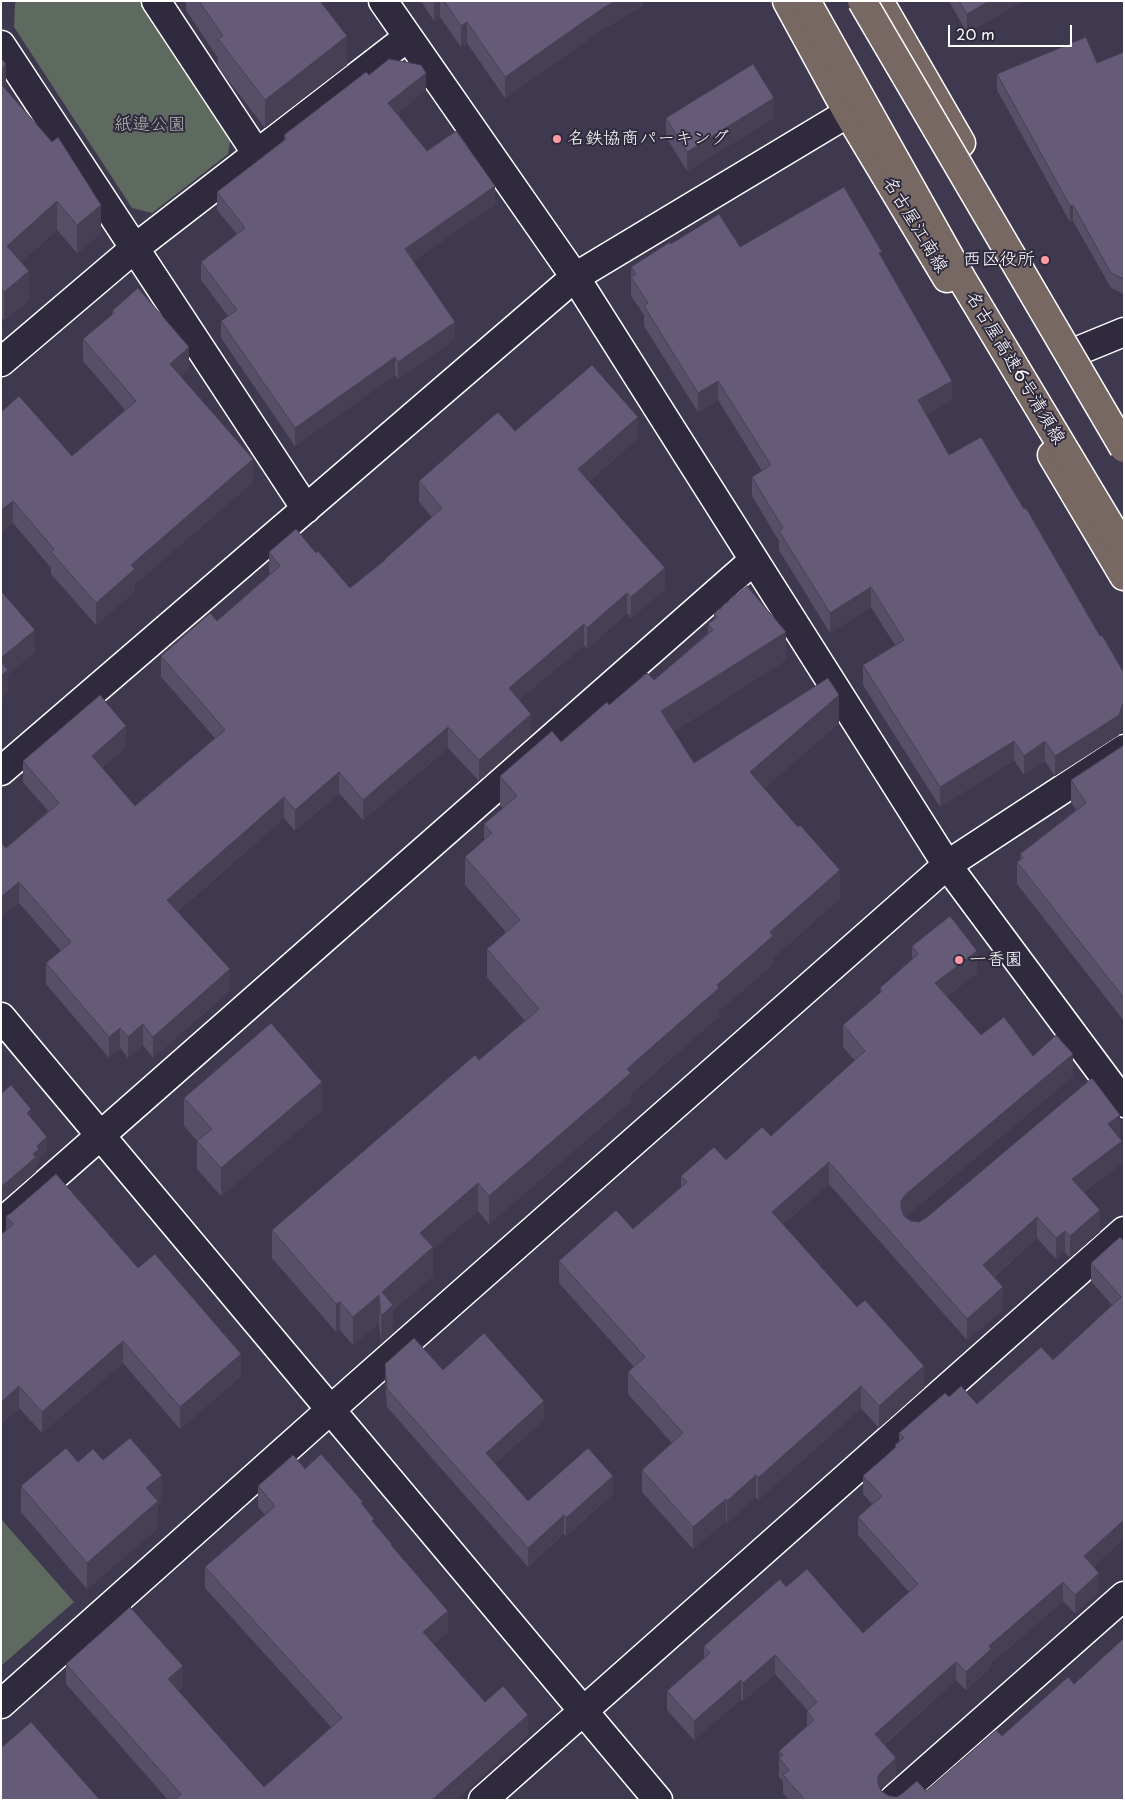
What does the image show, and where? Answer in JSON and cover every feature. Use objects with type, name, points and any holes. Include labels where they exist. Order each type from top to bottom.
[{"type":"main road","name":"名古屋江南線","points":[[787,1],[848,113],[1124,576]]},
{"type":"main road","name":"名古屋高速6号清須線","points":[[806,1],[963,281],[1124,549]]},
{"type":"main road","points":[[862,1],[1124,448]]},
{"type":"main road","points":[[879,1],[1124,423]]},
{"type":"street","points":[[156,1],[257,154]]},
{"type":"street","points":[[383,1],[575,277],[947,865],[1124,1103]]},
{"type":"street","points":[[1,362],[136,248],[408,38]]},
{"type":"street","points":[[1,45],[306,509]]},
{"type":"street","points":[[1,771],[575,277],[848,113]]},
{"type":"street","points":[[1080,350],[1124,332]]},
{"type":"street","points":[[1,1224],[754,560]]},
{"type":"street","points":[[1,1704],[947,865],[1124,750]]},
{"type":"street","points":[[1,1017],[332,1409],[658,1800]]},
{"type":"street","points":[[1078,1091],[1101,1072]]},
{"type":"street","points":[[483,1800],[1124,1230]]},
{"type":"street","points":[[893,1800],[1124,1596]]},
{"type":"green space","name":"紙邉公園","points":[[18,1],[142,1],[231,137],[228,154],[152,213],[132,208],[14,27],[15,3]]},
{"type":"green space","points":[[1,1519],[74,1602],[1,1666]]},
{"type":"building","points":[[199,1],[320,1],[347,36],[265,100],[218,39],[223,36]]},
{"type":"building","points":[[444,1],[615,1],[505,77],[467,22],[461,26]]},
{"type":"building","points":[[959,1],[989,1],[967,14]]},
{"type":"building","points":[[1086,37],[1097,63],[1124,52],[1124,279],[1111,273],[1073,205],[1070,206],[997,74]]},
{"type":"building","points":[[1,58],[6,64],[1,69]]},
{"type":"building","points":[[389,59],[421,65],[426,73],[388,103],[427,151],[456,131],[495,186],[405,249],[455,322],[398,362],[395,357],[295,428],[221,321],[237,310],[201,262],[245,228],[217,192],[286,139],[284,135],[366,72],[369,75]]},
{"type":"building","points":[[753,64],[774,98],[687,152],[666,118]]},
{"type":"building","points":[[1,84],[52,142],[58,137],[101,205],[77,225],[57,201],[7,246],[29,271],[4,292],[1,288]]},
{"type":"building","points":[[844,187],[882,252],[879,253],[952,381],[918,400],[949,455],[981,437],[1024,509],[1026,508],[1100,636],[1102,635],[1124,673],[1124,700],[1119,715],[1055,756],[1045,741],[1024,756],[1014,741],[940,787],[863,665],[904,640],[871,587],[830,613],[779,531],[783,528],[752,477],[771,465],[718,381],[698,393],[644,306],[648,303],[631,277],[636,274],[631,267],[719,214],[740,247]]},
{"type":"building","points":[[138,288],[189,347],[170,364],[253,459],[131,565],[135,569],[96,603],[51,552],[54,549],[13,501],[1,510],[1,412],[19,396],[72,456],[136,401],[83,339],[114,313],[112,311]]},
{"type":"building","points":[[592,365],[638,417],[578,469],[665,568],[631,597],[627,593],[587,628],[584,624],[509,688],[531,714],[479,760],[448,727],[363,800],[339,772],[295,810],[284,797],[167,900],[230,969],[153,1037],[143,1024],[128,1037],[120,1028],[109,1037],[46,963],[71,942],[19,882],[1,897],[1,842],[6,848],[59,803],[23,761],[100,695],[126,726],[92,756],[135,806],[225,730],[161,656],[210,613],[217,621],[280,566],[269,552],[296,529],[350,588],[385,560],[442,508],[419,481],[498,412],[515,431]]},
{"type":"building","points":[[747,586],[786,632],[661,711],[694,763],[828,678],[839,695],[750,772],[798,827],[800,825],[840,870],[770,932],[773,936],[717,985],[719,988],[627,1069],[631,1073],[489,1196],[478,1183],[420,1233],[433,1247],[382,1292],[393,1305],[381,1316],[379,1295],[353,1317],[340,1302],[336,1304],[272,1230],[475,1055],[479,1060],[539,1009],[487,949],[520,920],[465,857],[492,833],[484,824],[517,796],[500,776],[552,731],[561,742],[607,702],[609,705],[647,673],[654,680],[713,630],[708,624],[717,617],[714,614]]},
{"type":"building","points":[[1,591],[35,630],[1,658]]},
{"type":"building","points":[[1,662],[8,670],[1,676]]},
{"type":"building","points":[[1124,745],[1124,998],[1017,862],[1023,858],[1020,854],[1086,803],[1071,780]]},
{"type":"building","points":[[950,916],[977,951],[935,983],[981,1035],[1004,1017],[1033,1056],[1056,1035],[1073,1054],[906,1194],[901,1201],[901,1209],[904,1216],[911,1221],[919,1222],[926,1218],[1092,1078],[1120,1115],[1108,1124],[1122,1141],[1072,1179],[1100,1210],[1070,1236],[1065,1231],[1056,1238],[1037,1217],[983,1265],[1003,1287],[967,1319],[829,1162],[772,1212],[857,1307],[865,1300],[924,1366],[879,1406],[861,1386],[758,1478],[756,1475],[727,1501],[726,1499],[693,1527],[642,1470],[683,1433],[628,1372],[645,1357],[559,1261],[616,1210],[633,1229],[687,1182],[681,1176],[714,1147],[726,1160],[762,1127],[771,1136],[865,1051],[843,1025],[882,991],[880,988],[918,954],[912,946]]},
{"type":"building","points":[[271,1023],[322,1082],[221,1168],[197,1141],[212,1129],[184,1098]]},
{"type":"building","points":[[11,1085],[31,1109],[27,1113],[47,1137],[37,1146],[39,1149],[33,1154],[36,1157],[1,1187],[1,1094]]},
{"type":"building","points":[[56,1174],[138,1268],[155,1254],[241,1354],[180,1407],[123,1341],[42,1412],[19,1386],[1,1402],[1,1235],[13,1224],[6,1216]]},
{"type":"building","points":[[1120,1237],[1124,1241],[1124,1520],[1084,1556],[1099,1573],[1075,1595],[1063,1582],[989,1646],[991,1649],[966,1672],[956,1662],[875,1734],[896,1758],[878,1776],[878,1784],[881,1791],[889,1796],[897,1797],[917,1781],[926,1791],[996,1730],[1002,1736],[1068,1677],[1074,1684],[1124,1638],[1124,1800],[805,1800],[783,1775],[789,1770],[779,1758],[783,1755],[779,1751],[814,1720],[807,1711],[817,1702],[775,1655],[743,1683],[741,1680],[694,1721],[667,1691],[710,1653],[704,1646],[780,1579],[786,1587],[807,1569],[863,1633],[918,1584],[858,1517],[882,1496],[863,1476],[904,1438],[899,1433],[945,1393],[949,1397],[961,1386],[977,1404],[1041,1347],[1053,1360],[1121,1297],[1091,1263]]},
{"type":"building","points":[[484,1333],[544,1401],[486,1453],[528,1501],[588,1448],[613,1476],[566,1518],[564,1515],[528,1548],[387,1389],[385,1364],[414,1338],[443,1370]]},
{"type":"building","points":[[130,1438],[162,1475],[146,1488],[158,1501],[87,1563],[21,1486],[66,1448],[78,1462],[93,1449],[103,1460]]},
{"type":"building","points":[[321,1454],[363,1502],[361,1503],[374,1519],[372,1521],[391,1545],[448,1611],[423,1632],[485,1702],[503,1686],[528,1715],[432,1800],[174,1800],[181,1794],[66,1664],[130,1607],[183,1666],[168,1679],[264,1787],[342,1718],[205,1567],[275,1506],[258,1486],[293,1455],[305,1469]]},
{"type":"building","points":[[31,1722],[100,1800],[1,1800],[1,1748]]},
{"type":"place","name":"名鉄協商パーキング","points":[[557,139]]},
{"type":"place","name":"西区役所","points":[[1045,260]]},
{"type":"place","name":"一香園","points":[[959,960]]}]
